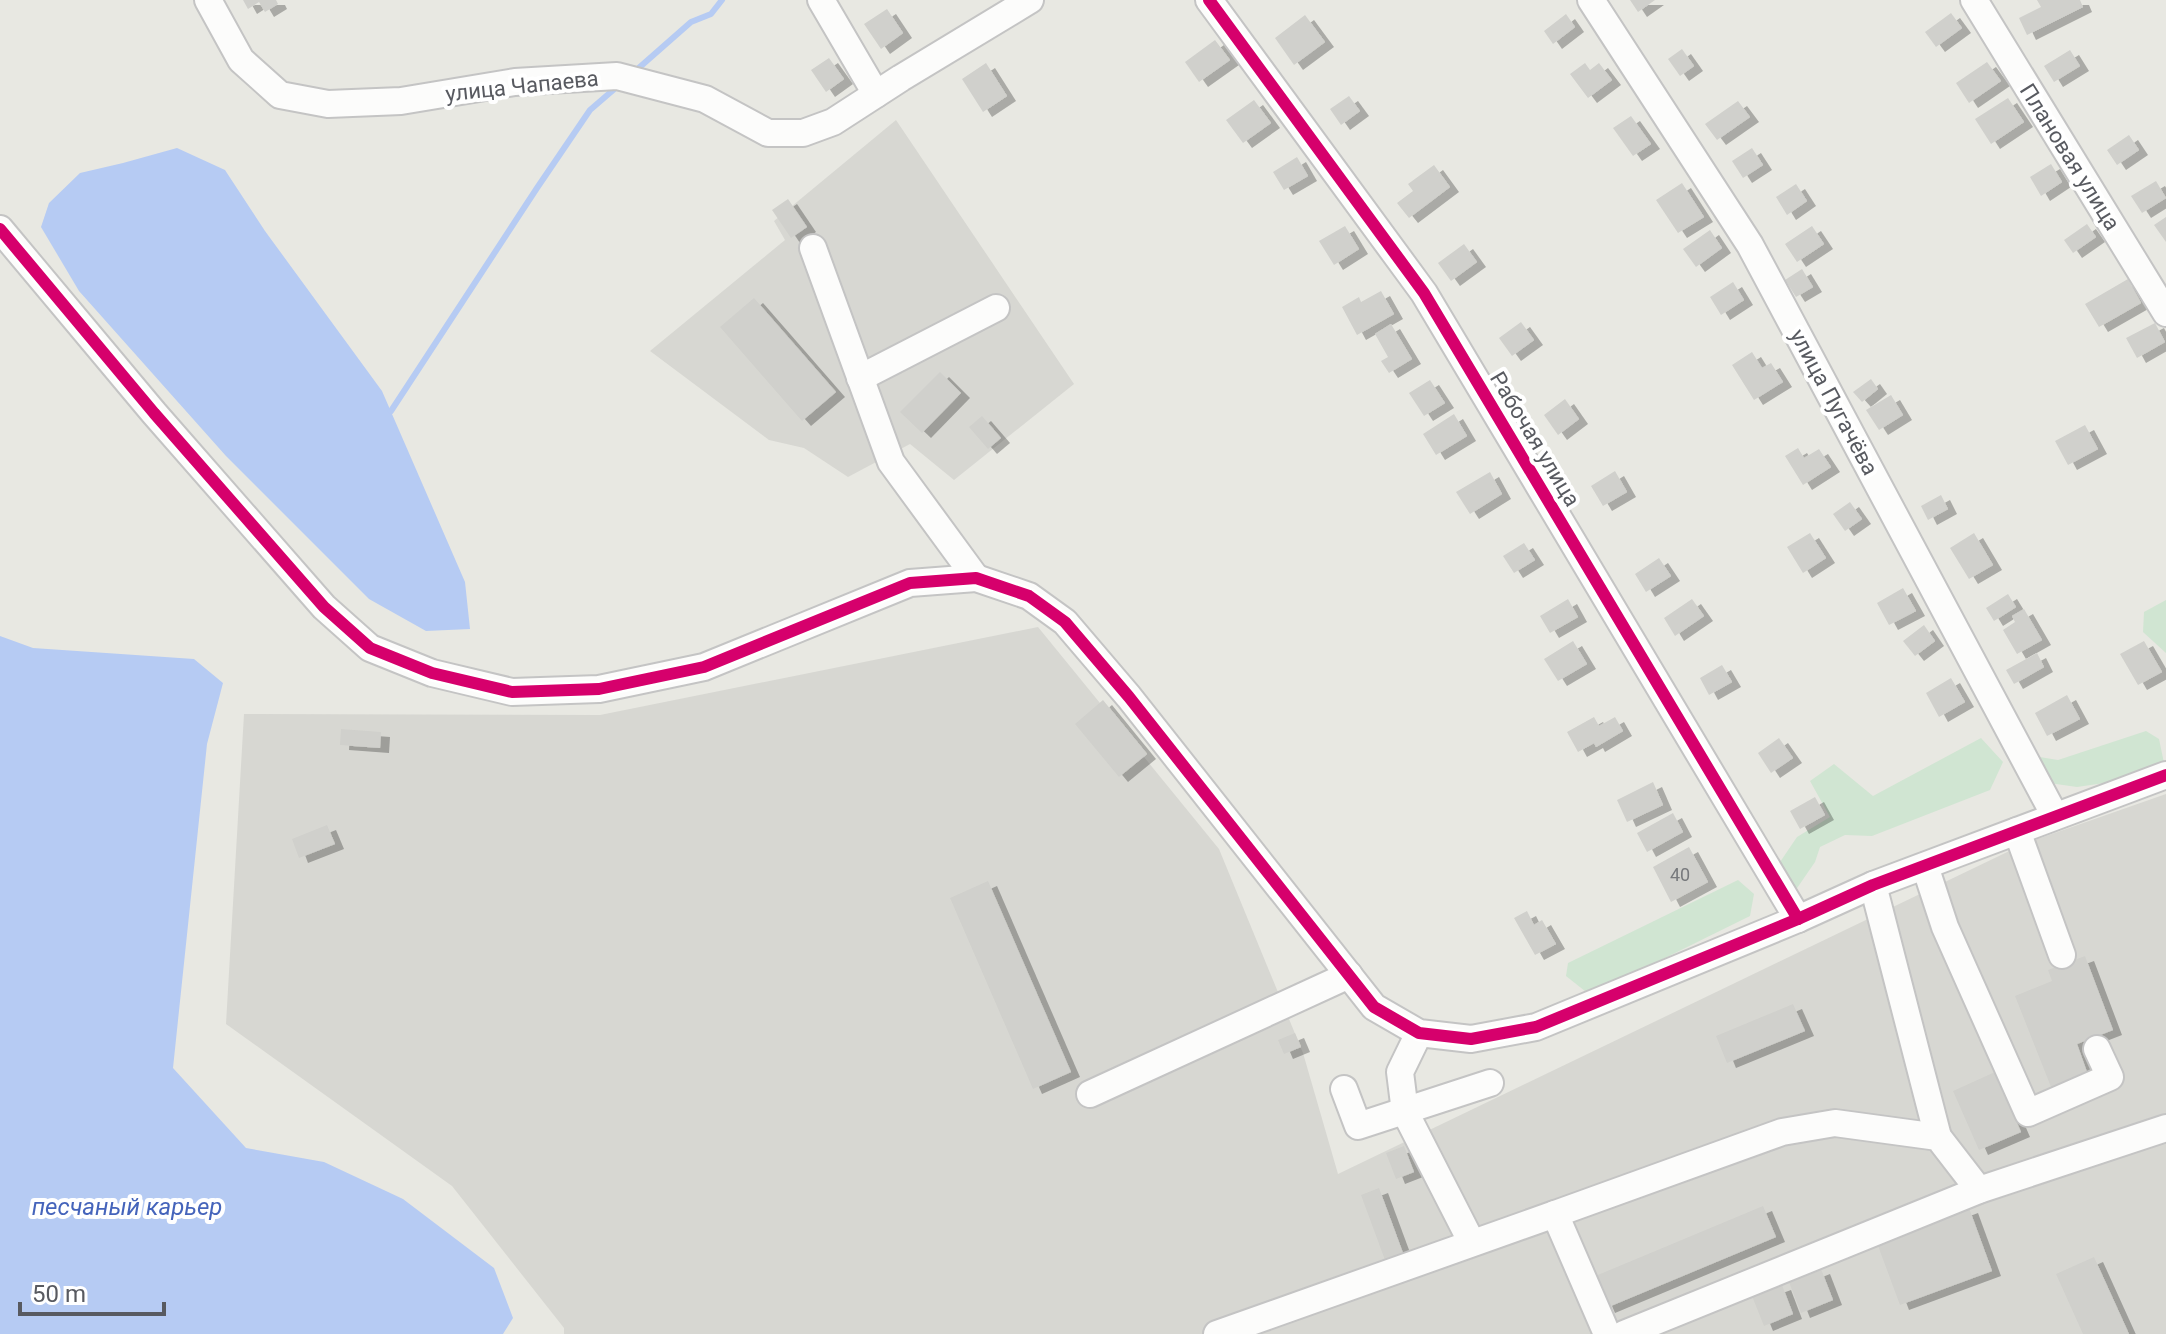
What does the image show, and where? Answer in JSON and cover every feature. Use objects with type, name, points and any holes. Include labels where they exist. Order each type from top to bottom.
[{"type":"street","name":"улица Чапаева","points":[[208,0],[241,60],[280,95],[328,104],[401,101],[515,82],[617,76],[705,99],[768,133],[803,133],[833,122],[1030,0]]},
{"type":"street","points":[[821,0],[876,94]]},
{"type":"street","name":"Рабочая улица","points":[[1209,0],[1424,293],[1798,919]]},
{"type":"street","name":"улица Пугачёва","points":[[1591,0],[1750,245],[2055,816]]},
{"type":"street","name":"Плановая улица","points":[[1974,0],[2166,313]]},
{"type":"street","points":[[0,229],[324,607],[370,648],[432,673],[512,692],[599,689],[704,667],[910,583],[976,578],[1029,596],[1065,622],[1129,697],[1374,1007],[1419,1033],[1471,1039],[1536,1027],[1873,885],[2166,775]]},
{"type":"street","points":[[813,248],[891,462],[976,578]]},
{"type":"street","points":[[860,378],[996,308]]},
{"type":"street","points":[[2017,831],[2062,955]]},
{"type":"street","points":[[1925,866],[1945,927],[2028,1113],[2110,1077],[2097,1049]]},
{"type":"street","points":[[1873,885],[1938,1137],[1979,1190]]},
{"type":"street","points":[[1090,1094],[1349,975]]},
{"type":"street","points":[[1419,1033],[1400,1072],[1405,1112],[1472,1243]]},
{"type":"street","points":[[1344,1089],[1358,1126],[1490,1083]]},
{"type":"street","points":[[1217,1334],[1782,1132],[1835,1123],[1938,1137]]},
{"type":"street","points":[[1624,1334],[1979,1190],[2166,1128]]},
{"type":"street","points":[[1555,1214],[1607,1334]]},
{"type":"shaded area","points":[[896,120],[1074,384],[954,480],[910,444],[848,477],[804,448],[769,440],[650,351],[785,240],[774,221]]},
{"type":"shaded area","points":[[1038,627],[1219,849],[1303,1053],[1338,1174],[2026,843],[2166,794],[2166,1334],[564,1334],[564,1328],[452,1186],[226,1024],[244,714],[600,715]]},
{"type":"green space","points":[[2166,600],[2166,653],[2143,632],[2144,612]]},
{"type":"green space","points":[[2146,731],[2159,739],[2164,763],[2125,780],[2077,787],[2042,782],[2028,755],[2058,760]]},
{"type":"green space","points":[[1981,738],[2003,762],[1990,790],[1872,836],[1845,835],[1820,847],[1815,862],[1793,894],[1774,871],[1797,837],[1830,817],[1810,781],[1834,764],[1873,796]]},
{"type":"green space","points":[[1738,880],[1754,894],[1750,916],[1590,995],[1566,976],[1568,963]]},
{"type":"water","points":[[177,148],[225,170],[265,231],[382,391],[465,582],[470,629],[426,631],[369,599],[226,456],[79,291],[41,227],[49,203],[80,173]]},
{"type":"water","name":"песчаный карьер","points":[[0,636],[33,648],[194,659],[223,683],[207,744],[173,1068],[246,1148],[324,1162],[403,1199],[494,1268],[513,1318],[503,1334],[0,1334]]},
{"type":"building","points":[[243,0],[276,0],[278,4],[265,12],[259,2],[248,9]]},
{"type":"building","points":[[1630,0],[1655,0],[1638,12]]},
{"type":"building","points":[[2037,0],[2080,0],[2083,7],[2027,35],[2019,18],[2041,7]]},
{"type":"building","points":[[887,9],[903,33],[881,49],[864,24]]},
{"type":"building","points":[[1951,13],[1962,28],[1936,47],[1925,32]]},
{"type":"building","points":[[1566,14],[1575,27],[1553,44],[1544,31]]},
{"type":"building","points":[[1305,15],[1325,42],[1294,65],[1275,38]]},
{"type":"building","points":[[1215,40],[1230,60],[1199,82],[1185,62]]},
{"type":"building","points":[[1682,49],[1694,66],[1680,76],[1668,59]]},
{"type":"building","points":[[2070,50],[2080,66],[2054,82],[2044,66]]},
{"type":"building","points":[[829,58],[844,79],[826,92],[811,70]]},
{"type":"building","points":[[1987,62],[2001,81],[1969,103],[1956,83]]},
{"type":"building","points":[[986,63],[1007,96],[983,112],[962,79]]},
{"type":"building","points":[[1585,63],[1590,70],[1599,63],[1612,80],[1588,98],[1570,74]]},
{"type":"building","points":[[1349,96],[1360,111],[1341,125],[1330,109]]},
{"type":"building","points":[[2008,98],[2024,122],[1991,144],[1975,119]]},
{"type":"building","points":[[1254,100],[1271,123],[1243,143],[1226,120]]},
{"type":"building","points":[[1738,101],[1750,117],[1717,140],[1705,124]]},
{"type":"building","points":[[1631,116],[1651,144],[1633,156],[1613,128]]},
{"type":"building","points":[[2129,135],[2139,150],[2117,165],[2107,150]]},
{"type":"building","points":[[1752,148],[1763,165],[1743,178],[1732,161]]},
{"type":"building","points":[[1297,157],[1308,176],[1284,190],[1273,172]]},
{"type":"building","points":[[2051,164],[2062,182],[2041,196],[2030,177]]},
{"type":"building","points":[[1434,165],[1450,187],[1409,218],[1397,203],[1413,191],[1408,184]]},
{"type":"building","points":[[2156,181],[2166,198],[2142,213],[2131,196]]},
{"type":"building","points":[[1682,183],[1704,217],[1678,233],[1656,200]]},
{"type":"building","points":[[1796,184],[1807,201],[1787,215],[1776,197]]},
{"type":"building","points":[[788,199],[807,227],[791,238],[772,210]]},
{"type":"building","points":[[2166,217],[2166,242],[2154,225]]},
{"type":"building","points":[[2087,224],[2096,237],[2073,253],[2064,240]]},
{"type":"building","points":[[1345,226],[1359,249],[1334,265],[1319,241]]},
{"type":"building","points":[[1812,226],[1824,244],[1797,262],[1785,244]]},
{"type":"building","points":[[1710,230],[1722,248],[1696,267],[1683,249]]},
{"type":"building","points":[[1464,244],[1477,262],[1451,281],[1438,263]]},
{"type":"building","points":[[1802,269],[1813,287],[1796,297],[1785,280]]},
{"type":"building","points":[[2128,279],[2141,303],[2099,327],[2085,304]]},
{"type":"building","points":[[1733,282],[1744,300],[1721,315],[1710,297]]},
{"type":"building","points":[[1381,291],[1394,314],[1357,335],[1342,307],[1359,297],[1361,302]]},
{"type":"building","points":[[754,298],[836,392],[802,421],[720,327]]},
{"type":"building","points":[[1521,322],[1534,340],[1512,356],[1499,338]]},
{"type":"building","points":[[2155,323],[2165,342],[2137,358],[2126,338]]},
{"type":"building","points":[[1391,324],[1412,359],[1389,373],[1381,361],[1388,357],[1375,334]]},
{"type":"building","points":[[1752,352],[1762,368],[1771,363],[1783,382],[1754,400],[1732,365]]},
{"type":"building","points":[[940,372],[961,393],[922,433],[900,412]]},
{"type":"building","points":[[1871,379],[1878,389],[1862,402],[1853,392]]},
{"type":"building","points":[[1430,380],[1445,403],[1424,416],[1409,393]]},
{"type":"building","points":[[1891,395],[1903,415],[1879,430],[1866,410]]},
{"type":"building","points":[[1565,399],[1579,419],[1558,435],[1544,415]]},
{"type":"building","points":[[1454,414],[1467,436],[1436,455],[1423,434]]},
{"type":"building","points":[[982,416],[1001,438],[988,449],[969,427]]},
{"type":"building","points":[[2085,425],[2098,449],[2068,465],[2055,441]]},
{"type":"building","points":[[1798,448],[1804,458],[1819,449],[1831,467],[1803,485],[1785,456]]},
{"type":"building","points":[[1615,471],[1627,492],[1603,506],[1591,486]]},
{"type":"building","points":[[1490,472],[1502,494],[1470,514],[1456,492]]},
{"type":"building","points":[[1941,495],[1948,509],[1928,520],[1921,506]]},
{"type":"building","points":[[1850,502],[1862,519],[1845,531],[1833,514]]},
{"type":"building","points":[[1810,533],[1826,558],[1803,573],[1787,547]]},
{"type":"building","points":[[1974,533],[1993,565],[1969,579],[1950,548]]},
{"type":"building","points":[[1524,543],[1535,560],[1514,573],[1503,556]]},
{"type":"building","points":[[1659,558],[1671,576],[1646,592],[1635,574]]},
{"type":"building","points":[[1903,588],[1916,611],[1889,625],[1877,603]]},
{"type":"building","points":[[2008,594],[2016,607],[1994,621],[1986,608]]},
{"type":"building","points":[[1568,599],[1578,617],[1550,633],[1540,616]]},
{"type":"building","points":[[1692,599],[1704,616],[1675,636],[1664,618]]},
{"type":"building","points":[[2024,609],[2042,640],[2017,654],[2003,630],[2015,622],[2012,616]]},
{"type":"building","points":[[1924,625],[1935,641],[1915,656],[1903,641]]},
{"type":"building","points":[[1573,641],[1587,664],[1558,681],[1544,659]]},
{"type":"building","points":[[2144,641],[2162,672],[2138,685],[2120,654]]},
{"type":"building","points":[[2037,653],[2044,667],[2014,684],[2006,670]]},
{"type":"building","points":[[1722,665],[1732,682],[1709,695],[1700,678]]},
{"type":"building","points":[[1951,678],[1965,702],[1939,717],[1926,693]]},
{"type":"building","points":[[2067,695],[2080,719],[2047,736],[2035,713]]},
{"type":"building","points":[[1103,700],[1147,754],[1119,777],[1075,724]]},
{"type":"building","points":[[1594,717],[1599,726],[1615,717],[1623,731],[1596,747],[1594,743],[1578,752],[1567,732]]},
{"type":"building","points":[[341,729],[381,732],[380,748],[340,745]]},
{"type":"building","points":[[1779,738],[1793,758],[1771,773],[1758,753]]},
{"type":"building","points":[[1653,782],[1663,805],[1627,822],[1617,800]]},
{"type":"building","points":[[1815,797],[1825,815],[1800,829],[1790,811]]},
{"type":"building","points":[[1673,813],[1683,832],[1647,852],[1637,833]]},
{"type":"building","points":[[327,825],[335,844],[299,858],[292,839]]},
{"type":"building","points":[[1689,847],[1708,882],[1671,902],[1653,867]]},
{"type":"building","points":[[988,881],[1071,1072],[1033,1089],[950,898]]},
{"type":"building","points":[[1527,911],[1534,925],[1542,920],[1556,944],[1535,955],[1514,918]]},
{"type":"building","points":[[2085,956],[2113,1030],[2077,1044],[2087,1072],[2051,1087],[2015,996],[2052,981],[2048,970]]},
{"type":"building","points":[[1793,1004],[1805,1031],[1727,1063],[1716,1036]]},
{"type":"building","points":[[1295,1033],[1301,1047],[1284,1054],[1278,1040]]},
{"type":"building","points":[[1995,1072],[2021,1132],[1979,1150],[1953,1091]]},
{"type":"building","points":[[1404,1146],[1414,1172],[1396,1179],[1386,1153]]},
{"type":"building","points":[[1379,1188],[1403,1253],[1385,1260],[1361,1195]]},
{"type":"building","points":[[1763,1206],[1776,1237],[1606,1308],[1593,1277]]},
{"type":"building","points":[[1969,1208],[1992,1271],[1900,1305],[1877,1243]]},
{"type":"building","points":[[2094,1257],[2129,1334],[2083,1334],[2056,1274]]},
{"type":"building","points":[[1821,1269],[1833,1300],[1801,1313],[1789,1282]]},
{"type":"building","points":[[1782,1285],[1793,1314],[1764,1326],[1752,1296]]},
{"type":"waterway","points":[[633,73],[691,22],[711,14],[722,0]]},
{"type":"waterway","points":[[391,411],[590,110],[619,85]]},
{"type":"cycle path","points":[[1209,0],[1424,293],[1798,919]]},
{"type":"cycle path","points":[[0,229],[154,413],[324,607],[370,648],[432,673],[512,692],[599,689],[704,667],[910,583],[976,578],[1029,596],[1065,622],[1129,697],[1374,1007],[1419,1033],[1471,1039],[1536,1027],[1873,885],[2166,775]]}]
